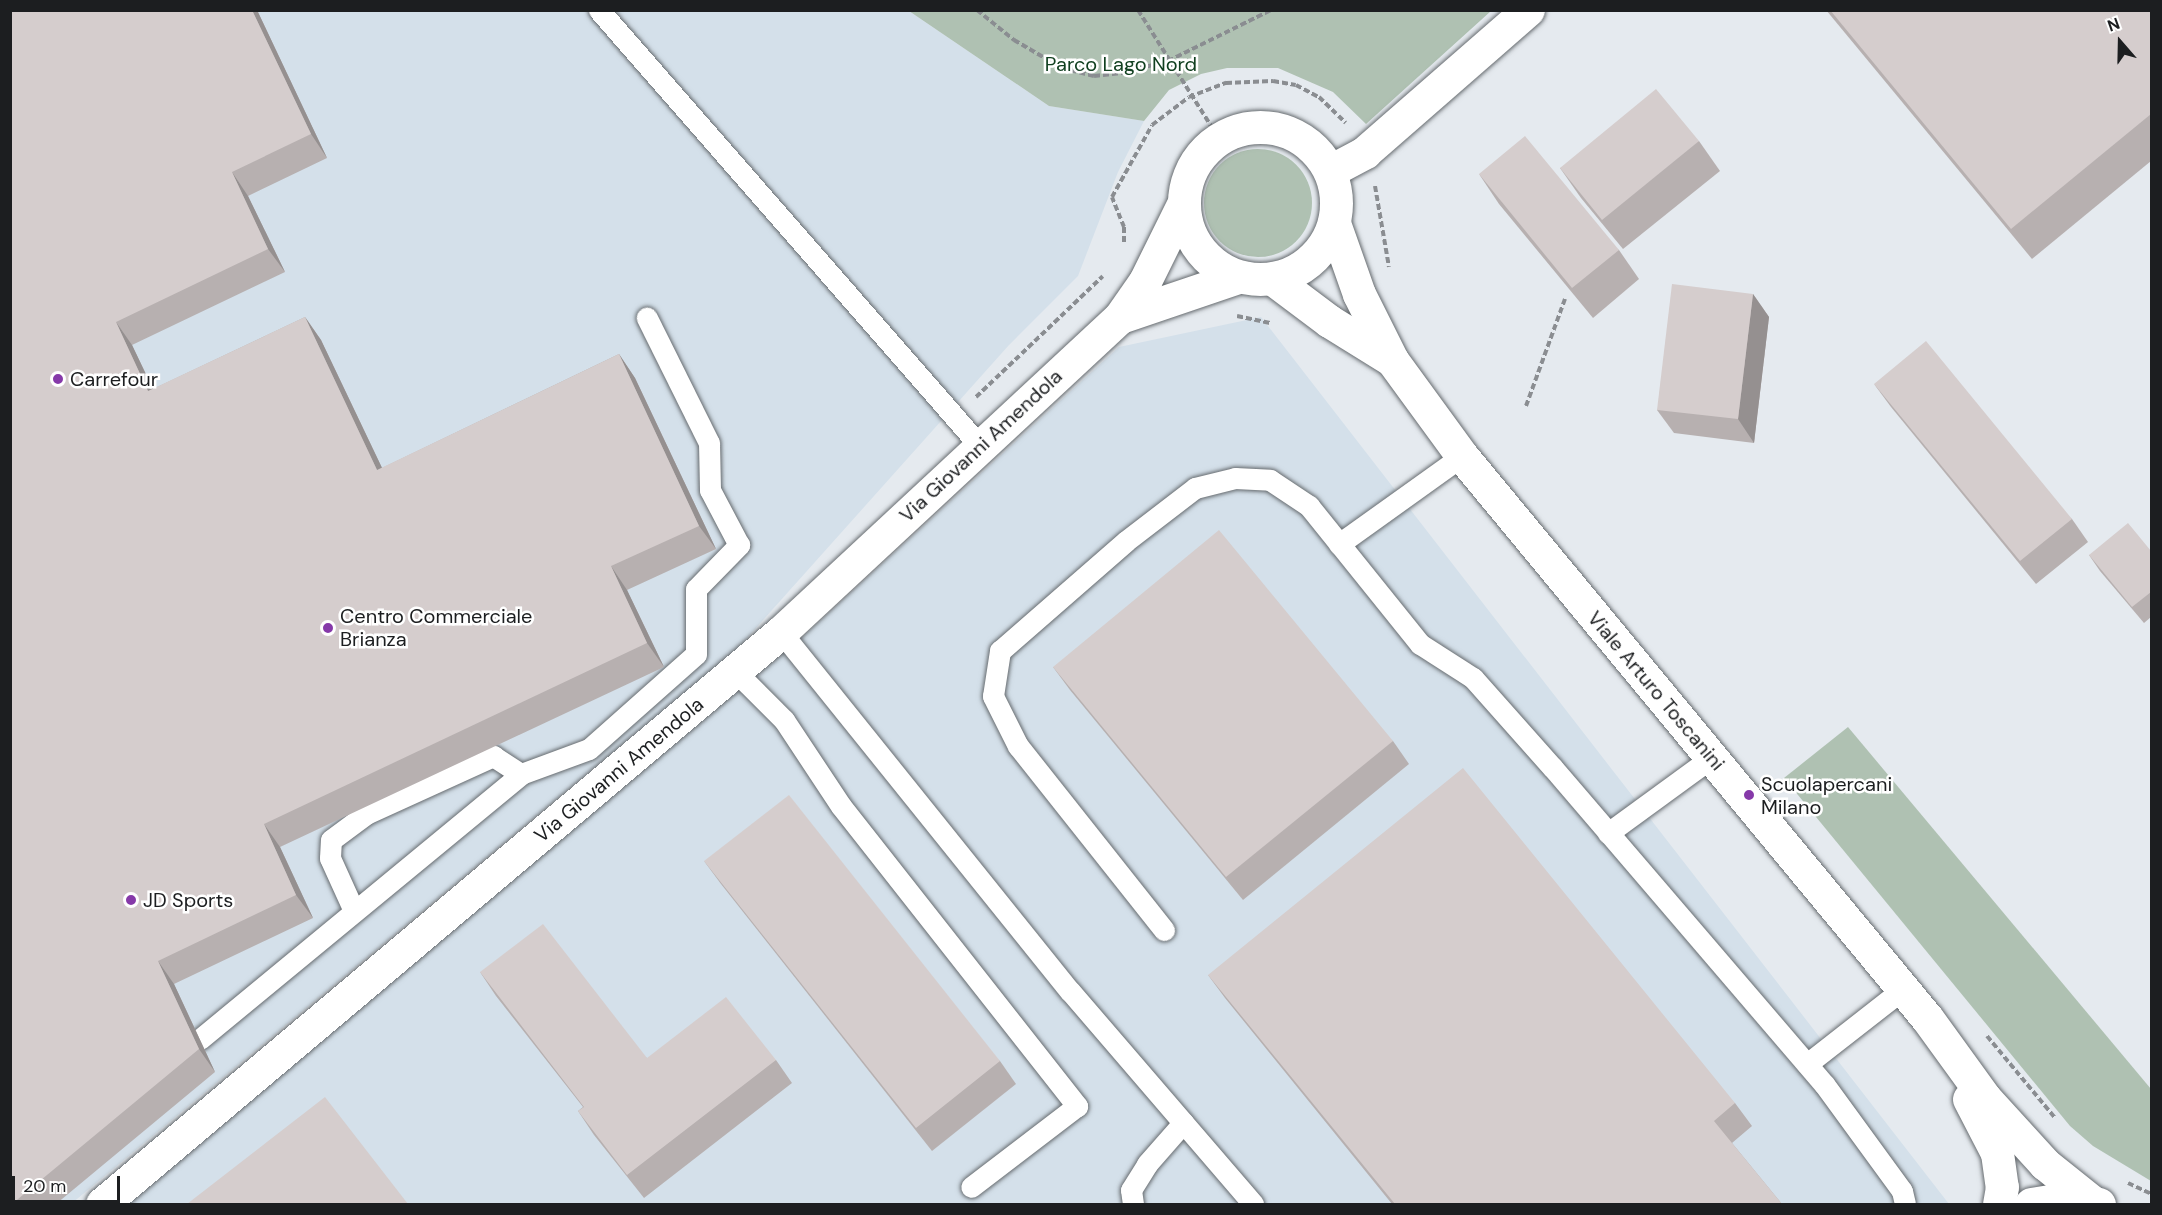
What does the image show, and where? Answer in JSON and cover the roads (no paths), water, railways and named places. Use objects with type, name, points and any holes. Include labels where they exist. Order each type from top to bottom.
[{"type":"street","points":[[1330,171],[1365,152],[1528,10]]},
{"type":"street","points":[[1251,127],[1281,129],[1317,151],[1330,171],[1337,197],[1334,223],[1323,248],[1303,267],[1273,279],[1239,277],[1214,266],[1200,253],[1188,232],[1182,206],[1184,188],[1194,163],[1218,137],[1251,127]]},
{"type":"street","name":"Via Giovanni Amendola","points":[[102,1204],[781,632],[1129,304],[1182,206]]},
{"type":"street","name":"Viale Arturo Toscanini","points":[[1334,223],[1359,294],[1392,360],[1462,456],[1927,1018],[1984,1098],[2045,1164],[2095,1203]]},
{"type":"street","name":"Via Giovanni Amendola","points":[[1129,304],[1239,277]]},
{"type":"street","name":"Viale Arturo Toscanini","points":[[1273,279],[1329,321],[1392,360]]},
{"type":"street","name":"Viale Arturo Toscanini","points":[[1927,1018],[1997,1153],[2002,1187],[1999,1204]]},
{"type":"street","points":[[2031,1204],[2059,1197],[2095,1203]]},
{"type":"lane","points":[[599,10],[954,419],[980,446]]},
{"type":"lane","points":[[200,1039],[521,774],[590,749],[696,654],[696,589],[739,545],[710,490],[709,443],[647,318]]},
{"type":"lane","points":[[1339,544],[1462,456]]},
{"type":"lane","points":[[1164,930],[1018,746],[993,696],[1000,651],[1126,541],[1195,488],[1235,478],[1270,480],[1308,506],[1420,644],[1473,678],[1807,1064],[1902,1191],[1905,1204]]},
{"type":"lane","points":[[781,632],[956,853],[1253,1204]]},
{"type":"lane","points":[[736,672],[784,720],[841,806],[1077,1106],[971,1187]]},
{"type":"lane","points":[[354,911],[330,858],[332,840],[366,814],[493,756],[521,774]]},
{"type":"lane","points":[[1608,833],[1711,758]]},
{"type":"lane","points":[[1807,1064],[1902,989]]},
{"type":"lane","points":[[1133,1204],[1131,1190],[1147,1164],[1183,1123]]},
{"type":"place","name":"Carrefour","points":[[58,379]]},
{"type":"place","name":"Centro Commerciale Brianza","points":[[328,628]]},
{"type":"place","name":"Scuolapercani Milano","points":[[1749,795]]},
{"type":"place","name":"JD Sports","points":[[131,900]]},
{"type":"park label","name":"Parco Lago Nord","points":[[1121,64]]}]
